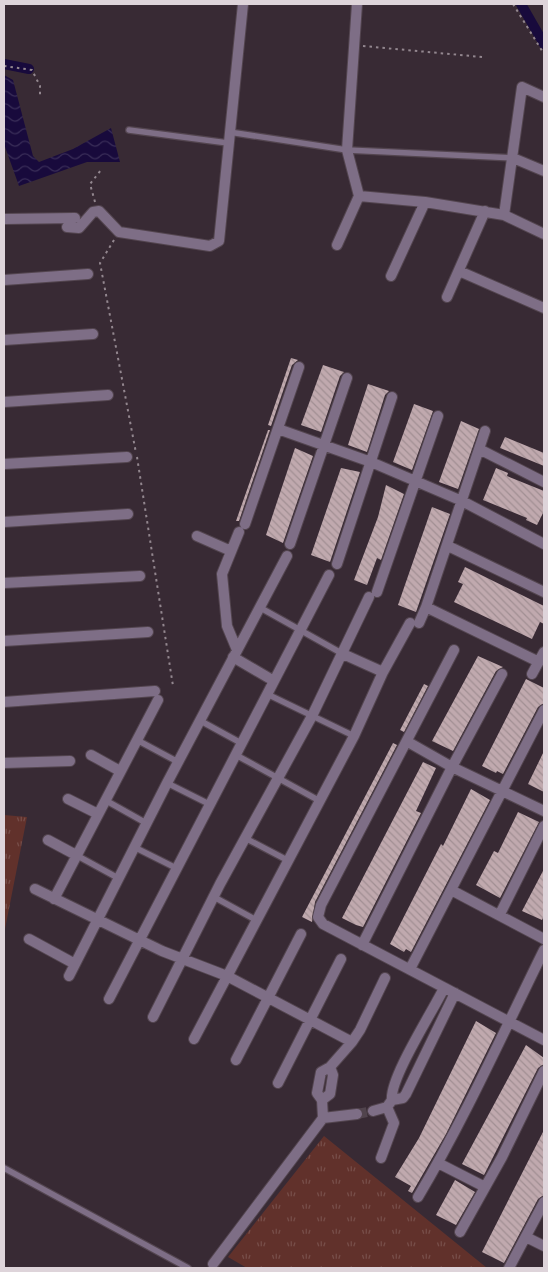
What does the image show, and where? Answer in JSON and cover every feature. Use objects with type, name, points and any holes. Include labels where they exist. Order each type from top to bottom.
[{"type":"street","points":[[67,227],[79,228],[93,212],[99,211],[119,232],[212,246],[220,239],[242,4]]},
{"type":"street","points":[[337,245],[359,196],[347,150],[357,4]]},
{"type":"street","points":[[504,215],[522,87],[544,97]]},
{"type":"street","points":[[513,158],[544,171]]},
{"type":"street","points":[[359,196],[425,202],[485,211],[504,215],[544,234]]},
{"type":"street","points":[[391,276],[425,202]]},
{"type":"street","points":[[447,297],[485,211]]},
{"type":"street","points":[[4,219],[75,218]]},
{"type":"street","points":[[459,271],[544,308]]},
{"type":"street","points":[[4,280],[88,274]]},
{"type":"street","points":[[4,340],[93,334]]},
{"type":"street","points":[[274,681],[235,653],[227,626],[222,574],[242,528],[299,367]]},
{"type":"street","points":[[290,544],[347,378]]},
{"type":"street","points":[[4,402],[108,395]]},
{"type":"street","points":[[336,564],[392,397]]},
{"type":"street","points":[[153,1017],[245,838],[312,716],[373,595],[416,482],[438,416]]},
{"type":"street","points":[[278,429],[371,462],[462,501],[544,544]]},
{"type":"street","points":[[194,1039],[318,800],[354,736],[383,672],[414,623],[426,608],[485,431]]},
{"type":"street","points":[[479,449],[544,482]]},
{"type":"street","points":[[4,464],[127,457]]},
{"type":"street","points":[[4,522],[128,514]]},
{"type":"street","points":[[197,536],[231,551]]},
{"type":"street","points":[[448,546],[544,592]]},
{"type":"street","points":[[69,976],[166,783],[287,556]]},
{"type":"street","points":[[109,999],[329,575]]},
{"type":"street","points":[[4,583],[140,576]]},
{"type":"street","points":[[426,608],[539,662]]},
{"type":"street","points":[[4,642],[148,632]]},
{"type":"street","points":[[454,650],[408,742],[318,912],[323,924],[508,1023],[544,1040]]},
{"type":"street","points":[[532,674],[544,652]]},
{"type":"street","points":[[343,654],[383,672]]},
{"type":"street","points":[[362,945],[452,767],[502,674]]},
{"type":"street","points":[[4,702],[157,696],[137,740],[54,898]]},
{"type":"street","points":[[410,969],[544,710]]},
{"type":"street","points":[[408,742],[452,767],[544,811]]},
{"type":"street","points":[[91,755],[120,772]]},
{"type":"street","points":[[4,763],[70,761]]},
{"type":"street","points":[[68,798],[98,814]]},
{"type":"street","points":[[500,914],[544,826]]},
{"type":"street","points":[[48,840],[76,855]]},
{"type":"street","points":[[35,890],[139,940],[227,976],[352,1042]]},
{"type":"street","points":[[452,891],[500,914],[544,939]]},
{"type":"street","points":[[236,1060],[301,934]]},
{"type":"street","points":[[29,939],[75,964]]},
{"type":"street","points":[[418,1197],[438,1163],[544,950]]},
{"type":"street","points":[[278,1083],[341,959]]},
{"type":"street","points":[[215,1267],[323,1118],[322,1100],[317,1093],[320,1072],[330,1067],[352,1042],[360,1030],[385,978]]},
{"type":"street","points":[[381,1158],[394,1123],[390,1104],[392,1090],[444,988]]},
{"type":"street","points":[[373,1111],[402,1098],[406,1094],[455,993]]},
{"type":"street","points":[[460,1232],[544,1071]]},
{"type":"street","points":[[323,1118],[357,1114]]},
{"type":"street","points":[[438,1163],[485,1187]]},
{"type":"street","points":[[509,1268],[544,1202]]},
{"type":"street","points":[[526,1237],[544,1246]]},
{"type":"lane","points":[[129,130],[347,150],[513,158]]},
{"type":"lane","points":[[260,607],[301,632],[343,654]]},
{"type":"lane","points":[[267,694],[354,736]]},
{"type":"lane","points":[[199,720],[241,743]]},
{"type":"lane","points":[[137,740],[178,762]]},
{"type":"lane","points":[[236,755],[318,800]]},
{"type":"lane","points":[[166,783],[209,804]]},
{"type":"lane","points":[[105,800],[146,824]]},
{"type":"lane","points":[[245,838],[287,860]]},
{"type":"lane","points":[[134,847],[176,868]]},
{"type":"lane","points":[[76,855],[118,878]]},
{"type":"lane","points":[[214,897],[256,920]]},
{"type":"lane","points":[[4,1168],[188,1268]]},
{"type":"path","points":[[513,4],[544,54]]},
{"type":"path","points":[[353,46],[482,57]]},
{"type":"path","points":[[4,66],[32,70],[40,86],[40,95]]},
{"type":"path","points":[[99,211],[90,184],[101,170]]},
{"type":"green space","points":[[4,815],[27,817],[4,934]]},
{"type":"green space","points":[[324,1136],[487,1268],[247,1268],[228,1257]]},
{"type":"water","points":[[4,75],[13,80],[33,156],[39,162],[73,149],[111,128],[120,162],[87,162],[19,186],[4,144]]},
{"type":"building","points":[[291,358],[298,360],[292,365],[271,426],[268,425]]},
{"type":"building","points":[[323,365],[344,372],[340,376],[321,432],[301,425]]},
{"type":"building","points":[[368,384],[389,391],[385,395],[367,452],[348,445]]},
{"type":"building","points":[[414,404],[433,411],[412,470],[393,462]]},
{"type":"building","points":[[461,421],[479,429],[458,489],[439,482]]},
{"type":"building","points":[[268,430],[270,430],[239,521],[236,521]]},
{"type":"building","points":[[505,437],[544,453],[544,466],[500,448]]},
{"type":"building","points":[[295,448],[313,456],[283,543],[266,535]]},
{"type":"building","points":[[341,468],[360,472],[330,562],[311,555]]},
{"type":"building","points":[[496,468],[508,473],[507,476],[544,491],[544,511],[537,525],[526,520],[527,518],[483,500]]},
{"type":"building","points":[[386,485],[404,494],[381,560],[377,558],[367,585],[354,580],[378,517]]},
{"type":"building","points":[[432,507],[450,514],[416,612],[398,605]]},
{"type":"building","points":[[465,567],[544,606],[544,624],[540,622],[532,639],[454,602],[463,584],[458,582]]},
{"type":"building","points":[[478,656],[503,667],[496,671],[453,751],[432,741]]},
{"type":"building","points":[[526,679],[544,688],[544,703],[538,707],[503,774],[497,771],[496,773],[482,766]]},
{"type":"building","points":[[424,684],[428,686],[404,732],[400,730]]},
{"type":"building","points":[[393,743],[397,745],[315,902],[312,922],[302,917]]},
{"type":"building","points":[[544,751],[544,792],[528,784]]},
{"type":"building","points":[[423,762],[436,768],[416,811],[421,813],[363,927],[356,925],[342,918]]},
{"type":"building","points":[[471,789],[490,800],[411,952],[406,949],[404,952],[390,944],[441,844],[443,846]]},
{"type":"building","points":[[518,812],[539,822],[500,898],[476,885],[494,851],[498,853]]},
{"type":"building","points":[[544,869],[544,916],[542,920],[522,911]]},
{"type":"building","points":[[476,1021],[496,1033],[446,1134],[412,1193],[408,1191],[411,1186],[395,1177],[419,1138]]},
{"type":"building","points":[[526,1045],[544,1058],[544,1064],[538,1068],[484,1175],[462,1164]]},
{"type":"building","points":[[544,1130],[544,1195],[538,1199],[504,1263],[482,1252]]},
{"type":"building","points":[[455,1180],[475,1192],[456,1225],[436,1215]]},
{"type":"waterway","points":[[521,4],[544,44]]},
{"type":"waterway","points":[[4,64],[29,69]]},
{"type":"tunnel","points":[[357,1114],[373,1111]]}]
